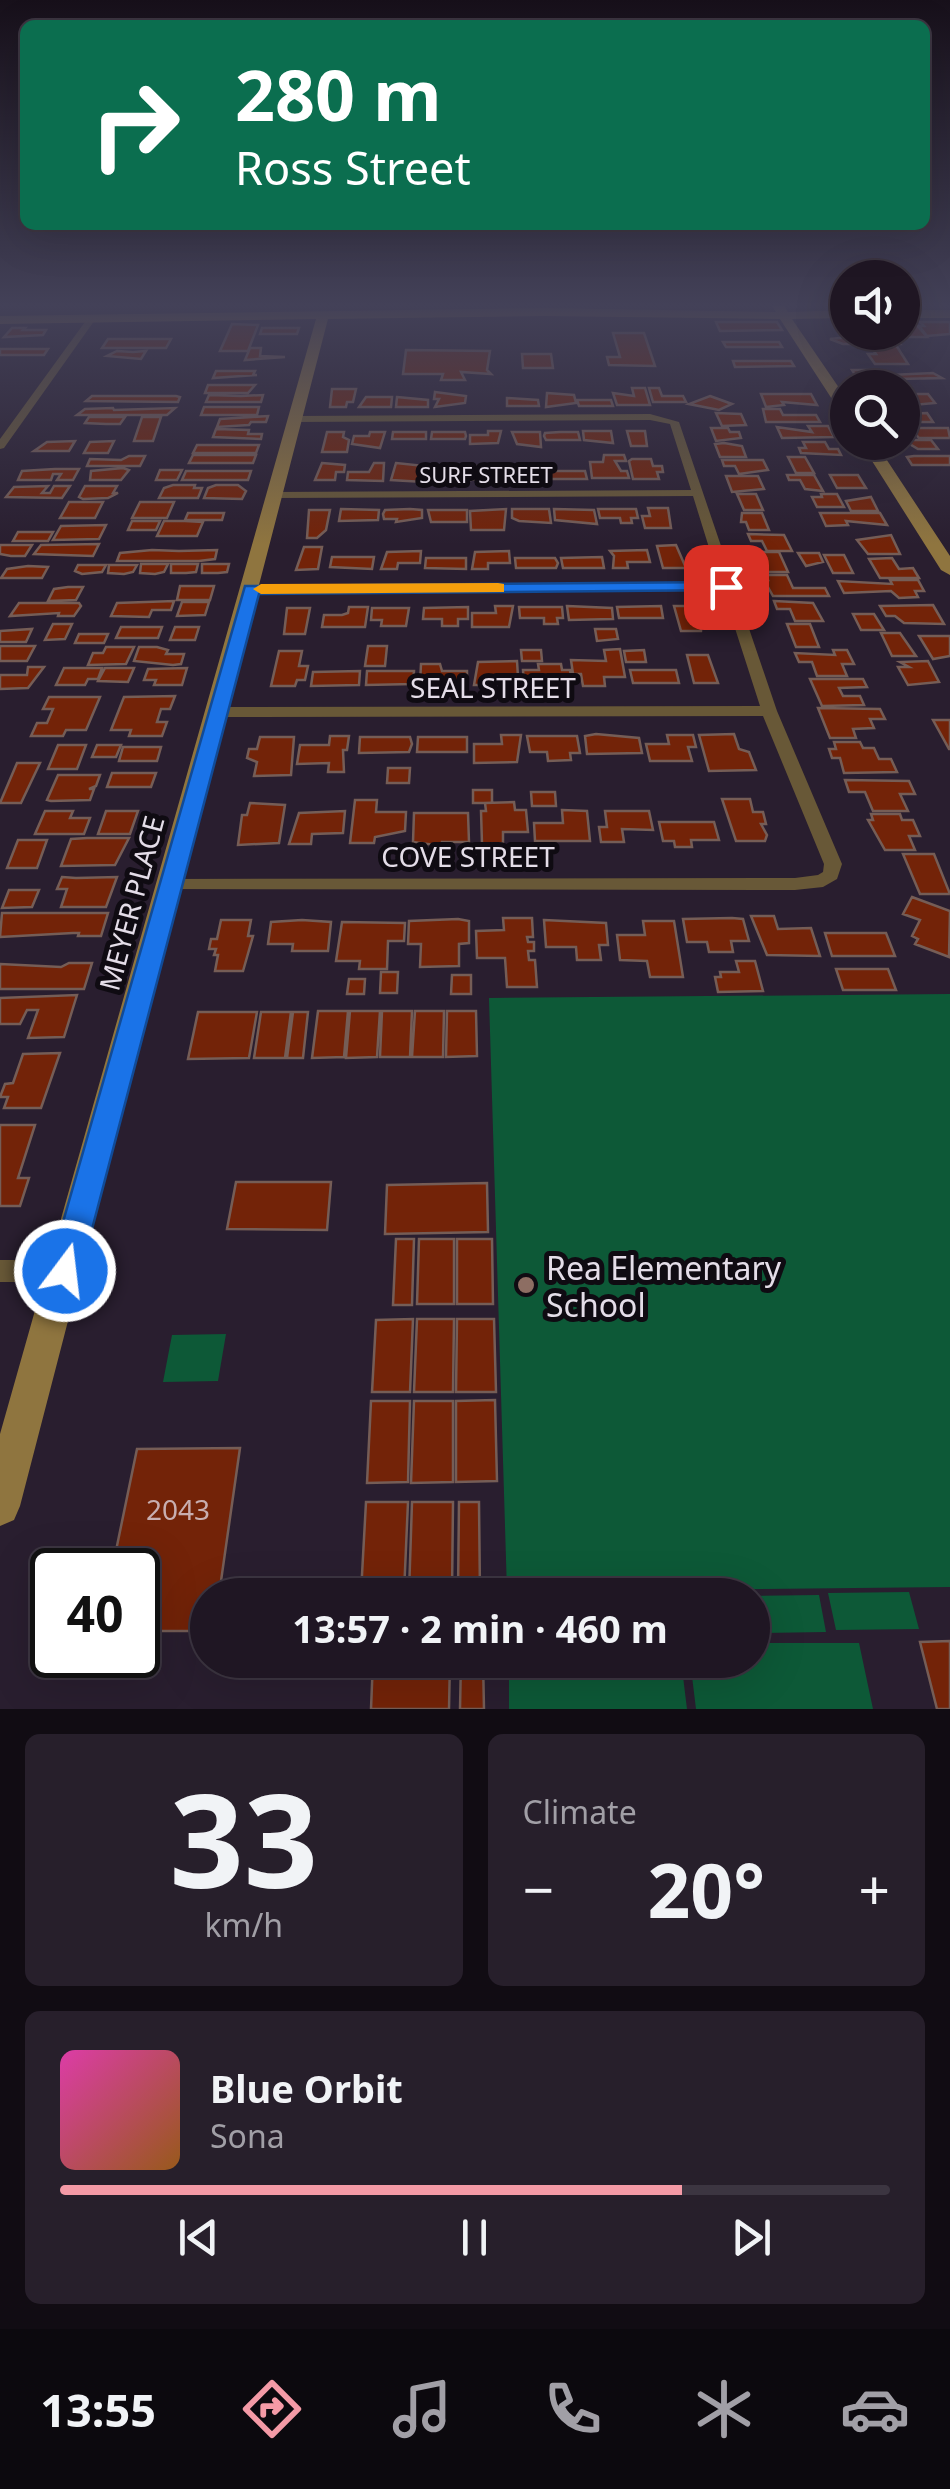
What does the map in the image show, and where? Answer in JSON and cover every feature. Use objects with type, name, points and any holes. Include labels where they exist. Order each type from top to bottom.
[{"type":"street","points":[[0,446],[44,386]]},
{"type":"street","name":"MEYER PLACE","points":[[0,1506],[305,386]]},
{"type":"street","points":[[296,419],[650,417],[674,422],[769,711]]},
{"type":"street","points":[[879,460],[950,570]]},
{"type":"street","name":"SURF STREET","points":[[275,495],[696,493]]},
{"type":"street","points":[[252,589],[726,587]]},
{"type":"street","name":"SEAL STREET","points":[[216,712],[769,711]]},
{"type":"street","name":"COVE STREET","points":[[170,885],[823,882],[831,875],[833,864],[769,711]]},
{"type":"street","points":[[0,1272],[65,1271]]},
{"type":"green space","points":[[950,994],[950,1587],[770,1589],[770,1578],[507,1578],[489,998]]},
{"type":"green space","points":[[226,1334],[218,1381],[163,1382],[172,1335]]},
{"type":"green space","points":[[909,1592],[919,1629],[836,1630],[828,1593]]},
{"type":"green space","points":[[819,1595],[826,1632],[770,1633],[770,1596]]},
{"type":"green space","points":[[770,1643],[859,1643],[873,1709],[696,1709],[692,1678],[770,1678]]},
{"type":"green space","points":[[509,1678],[683,1678],[687,1709],[509,1709]]},
{"type":"building","points":[[208,386],[254,386],[248,393],[205,393]]},
{"type":"building","points":[[632,388],[645,388],[650,405],[617,405],[613,393],[634,396]]},
{"type":"building","points":[[649,388],[659,388],[662,396],[683,396],[686,402],[653,402]]},
{"type":"building","points":[[332,389],[356,389],[353,402],[347,402],[346,407],[330,407]]},
{"type":"building","points":[[435,392],[466,396],[465,403],[435,407],[439,399],[434,399]]},
{"type":"building","points":[[547,393],[574,395],[576,403],[546,407]]},
{"type":"building","points":[[761,394],[811,394],[817,405],[782,402],[784,405],[766,407]]},
{"type":"building","points":[[920,394],[928,394],[935,403],[920,404]]},
{"type":"building","points":[[209,395],[263,395],[261,402],[206,402]]},
{"type":"building","points":[[92,396],[180,397],[178,402],[86,401]]},
{"type":"building","points":[[710,396],[732,404],[719,410],[689,404]]},
{"type":"building","points":[[366,397],[392,397],[391,407],[359,407]]},
{"type":"building","points":[[397,397],[428,400],[428,407],[396,407]]},
{"type":"building","points":[[507,398],[538,400],[539,406],[507,406]]},
{"type":"building","points":[[577,400],[611,400],[613,406],[579,406]]},
{"type":"building","points":[[204,407],[259,407],[257,415],[201,415]]},
{"type":"building","points":[[175,408],[167,415],[77,415],[85,409]]},
{"type":"building","points":[[763,409],[780,409],[783,415],[816,415],[820,422],[766,422]]},
{"type":"building","points":[[716,413],[741,414],[746,425],[722,426]]},
{"type":"building","points":[[920,413],[927,413],[933,422],[920,422]]},
{"type":"building","points":[[268,416],[266,422],[217,427],[220,419]]},
{"type":"building","points":[[89,417],[125,417],[120,424],[85,423]]},
{"type":"building","points":[[142,417],[161,417],[153,441],[134,441]]},
{"type":"building","points":[[808,426],[828,426],[830,437],[782,438],[777,427],[812,432]]},
{"type":"building","points":[[711,428],[728,428],[730,432],[739,432],[741,438],[716,441]]},
{"type":"building","points":[[920,428],[948,428],[950,438],[920,438]]},
{"type":"building","points":[[216,429],[262,434],[261,439],[213,437]]},
{"type":"building","points":[[488,431],[501,431],[498,443],[470,444],[470,435],[488,435]]},
{"type":"building","points":[[583,431],[611,431],[613,443],[584,440]]},
{"type":"building","points":[[627,431],[645,431],[647,446],[631,446]]},
{"type":"building","points":[[327,432],[344,432],[343,437],[349,440],[347,452],[322,452]]},
{"type":"building","points":[[370,432],[385,432],[380,448],[352,444],[354,436],[369,436]]},
{"type":"building","points":[[393,432],[426,432],[426,439],[392,439]]},
{"type":"building","points":[[432,432],[465,432],[466,436],[431,439]]},
{"type":"building","points":[[512,432],[540,432],[541,447],[517,444]]},
{"type":"building","points":[[578,432],[580,440],[546,440],[544,436],[545,433]]},
{"type":"building","points":[[920,440],[931,440],[938,449],[920,449]]},
{"type":"building","points":[[75,441],[69,451],[34,451],[47,442]]},
{"type":"building","points":[[114,441],[108,453],[84,453],[90,442]]},
{"type":"building","points":[[803,442],[825,442],[830,454],[801,453],[799,448],[806,448]]},
{"type":"building","points":[[715,444],[742,446],[746,457],[720,457]]},
{"type":"building","points":[[197,445],[259,445],[256,453],[193,453]]},
{"type":"building","points":[[193,455],[256,455],[253,463],[189,463]]},
{"type":"building","points":[[604,455],[624,455],[626,461],[615,461],[629,478],[592,478],[590,462],[603,462]]},
{"type":"building","points":[[145,456],[140,466],[87,466],[90,459],[121,460]]},
{"type":"building","points":[[920,456],[950,456],[950,465],[912,465],[909,460],[920,460]]},
{"type":"building","points":[[788,457],[805,457],[814,473],[796,473]]},
{"type":"building","points":[[651,459],[653,466],[662,466],[663,472],[657,472],[659,479],[633,479],[629,461]]},
{"type":"building","points":[[722,460],[763,460],[768,470],[739,474],[735,466],[724,466]]},
{"type":"building","points":[[322,463],[345,465],[344,472],[336,472],[335,480],[315,480]]},
{"type":"building","points":[[374,463],[384,463],[383,481],[347,480],[348,472],[369,472]]},
{"type":"building","points":[[396,463],[425,466],[424,482],[391,480]]},
{"type":"building","points":[[474,466],[504,466],[505,475],[471,480]]},
{"type":"building","points":[[453,467],[453,471],[465,471],[465,479],[429,479],[434,468]]},
{"type":"building","points":[[509,467],[544,471],[545,479],[509,479]]},
{"type":"building","points":[[79,469],[73,480],[57,480],[61,474],[53,474],[51,480],[18,480],[22,471]]},
{"type":"building","points":[[129,470],[121,480],[90,480],[91,471]]},
{"type":"building","points":[[160,470],[182,470],[177,480],[156,480]]},
{"type":"building","points":[[186,471],[251,471],[248,480],[182,480]]},
{"type":"building","points":[[550,471],[585,471],[587,479],[551,479]]},
{"type":"building","points":[[787,475],[814,475],[823,491],[805,489],[800,480],[789,480]]},
{"type":"building","points":[[830,475],[858,475],[866,488],[837,488]]},
{"type":"building","points":[[726,476],[758,476],[764,489],[732,492]]},
{"type":"building","points":[[238,485],[246,491],[242,499],[204,498],[208,488]]},
{"type":"building","points":[[48,486],[42,493],[50,493],[54,486],[70,486],[62,498],[6,497],[14,487]]},
{"type":"building","points":[[85,486],[117,486],[113,493],[118,493],[108,498],[83,499],[79,497]]},
{"type":"building","points":[[164,488],[202,488],[198,498],[159,498]]},
{"type":"building","points":[[737,494],[756,494],[763,510],[744,510]]},
{"type":"building","points":[[821,494],[837,494],[844,507],[817,507],[812,497],[822,497]]},
{"type":"building","points":[[871,497],[878,511],[851,511],[846,501]]},
{"type":"building","points":[[69,502],[103,502],[95,518],[60,518]]},
{"type":"building","points":[[140,502],[174,502],[167,518],[132,518]]},
{"type":"building","points":[[648,508],[668,508],[671,528],[645,528],[642,516],[650,516]]},
{"type":"building","points":[[341,509],[379,510],[378,520],[339,521]]},
{"type":"building","points":[[506,509],[504,530],[471,530],[470,511]]},
{"type":"building","points":[[512,509],[549,509],[551,523],[519,521],[512,518]]},
{"type":"building","points":[[554,509],[594,510],[597,524],[555,520]]},
{"type":"building","points":[[598,509],[636,509],[638,518],[631,518],[632,523],[621,523],[620,518],[600,518]]},
{"type":"building","points":[[309,510],[330,510],[326,530],[317,538],[307,538]]},
{"type":"building","points":[[385,510],[422,510],[422,518],[396,522],[397,519],[384,519]]},
{"type":"building","points":[[428,510],[467,510],[467,522],[431,522]]},
{"type":"building","points":[[188,513],[224,513],[222,520],[185,520]]},
{"type":"building","points":[[742,513],[762,513],[769,530],[749,530],[746,522],[741,522]]},
{"type":"building","points":[[820,513],[880,513],[887,525],[846,521],[848,525],[826,526]]},
{"type":"building","points":[[132,521],[160,521],[156,530],[128,530]]},
{"type":"building","points":[[164,521],[203,522],[197,536],[157,536]]},
{"type":"building","points":[[106,525],[99,539],[53,540],[61,526]]},
{"type":"building","points":[[18,532],[53,532],[48,541],[13,541]]},
{"type":"building","points":[[748,534],[784,535],[792,551],[767,551],[762,541],[751,541]]},
{"type":"building","points":[[891,535],[900,554],[868,554],[857,540]]},
{"type":"building","points":[[99,544],[93,556],[34,554],[41,545]]},
{"type":"building","points":[[0,545],[32,545],[25,556],[11,556],[0,554]]},
{"type":"building","points":[[676,545],[686,568],[663,568],[657,546]]},
{"type":"building","points":[[304,547],[322,547],[318,569],[296,570]]},
{"type":"building","points":[[217,550],[215,559],[199,561],[117,561],[120,553]]},
{"type":"building","points":[[647,550],[650,562],[627,562],[628,568],[613,568],[614,556],[610,551]]},
{"type":"building","points":[[421,551],[420,563],[398,563],[397,569],[381,569],[387,552]]},
{"type":"building","points":[[509,551],[510,563],[488,563],[488,569],[472,569],[475,552]]},
{"type":"building","points":[[758,552],[779,552],[788,572],[766,572]]},
{"type":"building","points":[[798,553],[819,553],[823,562],[806,566]]},
{"type":"building","points":[[824,555],[844,555],[853,573],[833,573]]},
{"type":"building","points":[[332,557],[374,557],[372,569],[330,567]]},
{"type":"building","points":[[602,557],[604,568],[563,568],[561,558]]},
{"type":"building","points":[[426,558],[466,558],[466,569],[425,568]]},
{"type":"building","points":[[515,558],[555,558],[558,563],[556,568],[516,568]]},
{"type":"building","points":[[892,558],[899,569],[913,568],[919,578],[880,578],[869,559]]},
{"type":"building","points":[[141,564],[168,564],[164,572],[155,574],[140,573]]},
{"type":"building","points":[[171,564],[198,564],[196,572],[171,573]]},
{"type":"building","points":[[202,564],[229,564],[227,572],[202,573]]},
{"type":"building","points":[[78,565],[106,565],[102,572],[82,574],[75,571]]},
{"type":"building","points":[[109,565],[137,565],[133,572],[124,574],[108,573]]},
{"type":"building","points":[[48,567],[42,578],[1,578],[7,569]]},
{"type":"building","points":[[766,575],[787,575],[793,588],[825,588],[829,596],[773,596],[764,580],[768,580]]},
{"type":"building","points":[[890,580],[918,580],[924,591],[915,591],[918,597],[899,598],[891,591],[844,593],[838,581],[892,584]]},
{"type":"building","points":[[180,586],[214,586],[210,600],[177,600]]},
{"type":"building","points":[[83,587],[76,600],[48,601],[54,589]]},
{"type":"building","points":[[174,601],[171,610],[152,610],[149,617],[111,616],[117,603]]},
{"type":"building","points":[[774,601],[813,603],[823,621],[795,621],[790,609],[777,609]]},
{"type":"building","points":[[182,602],[209,602],[205,615],[177,616]]},
{"type":"building","points":[[19,603],[81,606],[74,616],[10,616]]},
{"type":"building","points":[[933,605],[944,624],[904,623],[895,616],[886,616],[880,606]]},
{"type":"building","points":[[495,606],[513,606],[509,627],[472,627],[472,613],[496,613]]},
{"type":"building","points":[[567,606],[612,608],[613,619],[569,620]]},
{"type":"building","points":[[661,606],[663,618],[619,618],[617,607]]},
{"type":"building","points":[[674,606],[696,606],[702,620],[701,631],[681,631]]},
{"type":"building","points":[[349,607],[368,607],[365,627],[322,627],[324,615],[342,615],[348,613]]},
{"type":"building","points":[[468,607],[468,619],[458,619],[458,626],[442,626],[442,619],[423,619],[424,608]]},
{"type":"building","points":[[519,607],[562,607],[563,618],[557,618],[558,624],[544,624],[544,618],[520,618]]},
{"type":"building","points":[[287,608],[310,608],[305,634],[284,634]]},
{"type":"building","points":[[372,608],[409,608],[406,626],[381,626],[382,620],[371,620]]},
{"type":"building","points":[[853,614],[874,614],[884,630],[861,630]]},
{"type":"building","points":[[53,624],[72,624],[65,639],[45,640]]},
{"type":"building","points":[[787,624],[810,624],[819,647],[796,647]]},
{"type":"building","points":[[121,627],[162,627],[158,638],[116,638]]},
{"type":"building","points":[[175,627],[199,627],[195,640],[170,640]]},
{"type":"building","points":[[32,629],[26,642],[0,642],[0,631]]},
{"type":"building","points":[[595,629],[616,629],[618,639],[597,641]]},
{"type":"building","points":[[881,633],[900,633],[916,656],[892,656]]},
{"type":"building","points":[[79,634],[108,634],[104,643],[75,643]]},
{"type":"building","points":[[919,636],[950,636],[950,656],[933,659]]},
{"type":"building","points":[[0,646],[35,646],[27,661],[0,661]]},
{"type":"building","points":[[368,646],[387,646],[385,666],[365,666]]},
{"type":"building","points":[[106,647],[134,647],[126,664],[88,665],[93,653],[103,653]]},
{"type":"building","points":[[139,647],[184,654],[181,664],[134,661]]},
{"type":"building","points":[[620,649],[625,677],[604,677],[605,686],[583,686],[581,674],[573,674],[571,660],[606,661],[604,650]]},
{"type":"building","points":[[521,650],[541,650],[542,661],[522,661]]},
{"type":"building","points":[[644,650],[646,662],[626,662],[624,651]]},
{"type":"building","points":[[833,650],[847,650],[854,664],[842,664],[847,676],[817,676],[812,662],[799,662],[795,653],[835,655]]},
{"type":"building","points":[[279,651],[302,651],[299,666],[308,666],[305,680],[297,680],[295,686],[271,686]]},
{"type":"building","points":[[687,655],[708,655],[718,683],[694,683]]},
{"type":"building","points":[[517,661],[518,677],[492,677],[492,685],[474,685],[478,662]]},
{"type":"building","points":[[928,661],[939,682],[908,685],[898,667],[909,667],[900,662]]},
{"type":"building","points":[[421,664],[440,664],[442,671],[467,671],[467,685],[420,684]]},
{"type":"building","points":[[538,664],[561,664],[562,670],[570,670],[572,684],[524,684],[523,670],[539,670]]},
{"type":"building","points":[[28,667],[44,667],[28,688],[0,689],[0,675],[27,675]]},
{"type":"building","points":[[64,668],[102,668],[98,679],[88,679],[85,685],[56,685]]},
{"type":"building","points":[[105,668],[134,668],[128,682],[98,681]]},
{"type":"building","points":[[187,668],[182,685],[154,685],[156,680],[144,680],[148,669]]},
{"type":"building","points":[[630,670],[676,670],[679,683],[633,683]]},
{"type":"building","points":[[360,671],[359,685],[311,686],[313,672]]},
{"type":"building","points":[[367,671],[414,671],[413,684],[366,685]]},
{"type":"building","points":[[810,679],[863,679],[867,687],[839,688],[843,696],[860,696],[864,705],[822,706]]},
{"type":"building","points":[[175,696],[170,709],[161,709],[157,722],[167,722],[162,736],[129,736],[131,730],[111,730],[124,697]]},
{"type":"building","points":[[49,697],[100,697],[86,730],[66,730],[63,736],[31,736],[37,723],[47,723],[53,709],[43,709]]},
{"type":"building","points":[[818,708],[880,709],[885,719],[870,719],[874,728],[853,729],[856,738],[830,738]]},
{"type":"building","points":[[933,720],[950,720],[950,749],[949,749]]},
{"type":"building","points":[[734,734],[739,749],[749,752],[756,770],[709,771],[699,735]]},
{"type":"building","points":[[501,735],[521,735],[517,762],[474,763],[474,744],[502,744]]},
{"type":"building","points":[[667,735],[693,735],[696,747],[688,747],[692,761],[650,761],[646,744],[669,744]]},
{"type":"building","points":[[330,736],[349,736],[347,750],[343,750],[344,772],[328,772],[329,763],[297,764],[300,745],[329,745]]},
{"type":"building","points":[[527,736],[577,736],[580,753],[570,753],[571,760],[548,761],[547,752],[530,752]]},
{"type":"building","points":[[585,736],[639,738],[642,753],[587,754]]},
{"type":"building","points":[[260,737],[294,737],[291,775],[254,776],[257,762],[247,758],[249,749],[257,749]]},
{"type":"building","points":[[360,737],[410,737],[412,744],[409,752],[359,753]]},
{"type":"building","points":[[418,737],[467,737],[467,752],[417,752]]},
{"type":"building","points":[[834,742],[860,742],[863,748],[874,748],[879,759],[891,759],[897,772],[844,773],[840,758],[832,758],[829,749],[836,749]]},
{"type":"building","points":[[58,745],[86,745],[77,769],[48,769]]},
{"type":"building","points":[[97,745],[121,745],[116,757],[92,757]]},
{"type":"building","points":[[123,747],[161,747],[157,761],[119,761]]},
{"type":"building","points":[[17,763],[40,763],[21,803],[0,803]]},
{"type":"building","points":[[388,768],[410,768],[409,783],[387,783]]},
{"type":"building","points":[[112,773],[156,773],[151,787],[107,787]]},
{"type":"building","points":[[58,775],[100,775],[96,786],[89,789],[94,789],[90,800],[47,800]]},
{"type":"building","points":[[845,780],[909,781],[915,794],[900,794],[908,811],[873,811],[865,792],[849,792]]},
{"type":"building","points":[[473,790],[492,790],[492,803],[473,803]]},
{"type":"building","points":[[531,792],[555,792],[556,806],[532,806]]},
{"type":"building","points":[[722,799],[750,799],[753,812],[763,812],[765,841],[736,841]]},
{"type":"building","points":[[355,800],[377,800],[376,812],[406,812],[405,831],[375,837],[374,843],[350,843]]},
{"type":"building","points":[[514,802],[515,810],[526,810],[528,832],[503,832],[503,843],[482,844],[481,811],[486,811],[485,803]]},
{"type":"building","points":[[250,803],[285,805],[279,843],[238,845],[242,815],[247,815]]},
{"type":"building","points":[[562,810],[587,811],[590,841],[535,841],[534,823],[563,823]]},
{"type":"building","points":[[45,811],[73,811],[70,818],[90,818],[84,834],[35,834]]},
{"type":"building","points":[[106,811],[138,811],[130,834],[98,834]]},
{"type":"building","points":[[345,811],[343,833],[312,834],[311,844],[289,844],[299,813]]},
{"type":"building","points":[[605,811],[649,811],[653,830],[622,829],[624,842],[601,842],[599,827],[607,827]]},
{"type":"building","points":[[414,813],[468,813],[469,842],[442,842],[442,846],[413,842]]},
{"type":"building","points":[[871,814],[900,814],[902,820],[913,820],[920,836],[909,836],[915,850],[885,850],[868,820],[873,820]]},
{"type":"building","points":[[659,822],[714,822],[719,840],[691,840],[692,847],[675,847],[674,841],[663,841]]},
{"type":"building","points":[[129,838],[115,865],[61,866],[71,839]]},
{"type":"building","points":[[18,840],[47,840],[37,868],[7,868]]},
{"type":"building","points":[[903,854],[934,854],[950,894],[920,894]]},
{"type":"building","points":[[62,877],[117,877],[106,907],[61,907],[67,889],[57,889]]},
{"type":"building","points":[[9,890],[39,890],[32,907],[2,908]]},
{"type":"building","points":[[912,897],[950,911],[949,957],[915,944],[918,939],[912,936],[920,920],[903,914]]},
{"type":"building","points":[[2,913],[108,913],[101,936],[73,933],[0,937]]},
{"type":"building","points":[[751,916],[774,916],[778,929],[811,928],[820,956],[767,955]]},
{"type":"building","points":[[503,918],[532,918],[533,937],[527,937],[528,942],[534,942],[534,951],[528,951],[529,960],[535,960],[537,987],[507,987],[505,958],[477,958],[476,931],[504,930]]},
{"type":"building","points":[[683,919],[743,919],[749,941],[731,941],[733,952],[709,952],[707,942],[687,942]]},
{"type":"building","points":[[221,920],[251,920],[248,936],[253,936],[243,971],[215,971],[218,955],[214,955],[216,949],[209,949],[211,939],[217,939]]},
{"type":"building","points":[[544,920],[606,923],[608,945],[599,945],[601,960],[577,960],[576,947],[546,947]]},
{"type":"building","points":[[409,921],[469,921],[469,943],[459,944],[459,966],[420,967],[421,944],[408,944]]},
{"type":"building","points":[[643,921],[674,921],[683,977],[650,977],[647,961],[620,960],[617,935],[645,935]]},
{"type":"building","points":[[271,922],[331,922],[328,951],[292,951],[293,944],[268,944]]},
{"type":"building","points":[[342,922],[405,923],[404,941],[388,941],[387,969],[359,969],[360,961],[336,961]]},
{"type":"building","points":[[825,933],[886,933],[895,956],[832,956]]},
{"type":"building","points":[[736,961],[755,961],[763,991],[718,992],[715,977],[721,977],[720,972],[739,972]]},
{"type":"building","points":[[92,963],[84,989],[0,989],[0,964],[61,967]]},
{"type":"building","points":[[836,969],[888,969],[896,990],[843,990]]},
{"type":"building","points":[[381,972],[398,972],[397,993],[380,993]]},
{"type":"building","points":[[452,975],[471,975],[471,994],[451,994]]},
{"type":"building","points":[[349,979],[365,979],[364,994],[347,994]]},
{"type":"building","points":[[77,995],[64,1037],[28,1038],[38,1010],[27,1010],[20,1024],[0,1024],[0,998]]},
{"type":"building","points":[[318,1011],[348,1011],[344,1057],[312,1058]]},
{"type":"building","points":[[350,1011],[380,1011],[377,1057],[346,1058]]},
{"type":"building","points":[[382,1011],[412,1011],[410,1057],[380,1057]]},
{"type":"building","points":[[415,1011],[444,1011],[443,1057],[412,1057]]},
{"type":"building","points":[[447,1011],[476,1011],[477,1056],[446,1057]]},
{"type":"building","points":[[198,1012],[257,1012],[249,1058],[188,1059]]},
{"type":"building","points":[[261,1012],[291,1012],[285,1058],[254,1058]]},
{"type":"building","points":[[293,1012],[308,1012],[303,1058],[287,1058]]},
{"type":"building","points":[[60,1053],[41,1108],[4,1108],[8,1097],[0,1097],[5,1084],[13,1083],[23,1054]]},
{"type":"building","points":[[0,1125],[35,1125],[18,1178],[29,1178],[20,1206],[0,1206]]},
{"type":"building","points":[[236,1182],[331,1182],[327,1230],[227,1229]]},
{"type":"building","points":[[487,1183],[488,1232],[385,1234],[387,1185]]},
{"type":"building","points":[[396,1239],[414,1239],[412,1305],[393,1305]]},
{"type":"building","points":[[419,1239],[454,1239],[454,1304],[417,1304]]},
{"type":"building","points":[[457,1239],[492,1239],[493,1304],[457,1304]]},
{"type":"building","points":[[413,1319],[410,1392],[372,1392],[376,1320]]},
{"type":"building","points":[[417,1319],[454,1319],[453,1392],[414,1392]]},
{"type":"building","points":[[457,1319],[494,1319],[496,1392],[456,1392]]},
{"type":"building","points":[[495,1400],[497,1481],[456,1482],[456,1401]]},
{"type":"building","points":[[371,1401],[410,1401],[408,1482],[367,1483]]},
{"type":"building","points":[[414,1401],[453,1401],[453,1482],[411,1483]]},
{"type":"building","points":[[240,1448],[221,1578],[190,1578],[190,1631],[160,1631],[160,1548],[117,1548],[137,1449]]},
{"type":"building","points":[[366,1502],[408,1502],[405,1578],[362,1578]]},
{"type":"building","points":[[412,1502],[453,1502],[452,1578],[409,1578]]},
{"type":"building","points":[[459,1502],[479,1502],[480,1578],[458,1578]]},
{"type":"building","points":[[950,1641],[950,1709],[937,1709],[920,1642]]},
{"type":"building","points":[[372,1678],[450,1678],[449,1709],[371,1709]]},
{"type":"building","points":[[461,1678],[483,1678],[484,1709],[460,1709]]},
{"type":"slow traffic","points":[[261,589],[498,588]]},
{"type":"place","name":"Rea Elementary School","points":[[526,1285]]},
{"type":"route","points":[[65,1271],[252,589],[726,587]]}]
